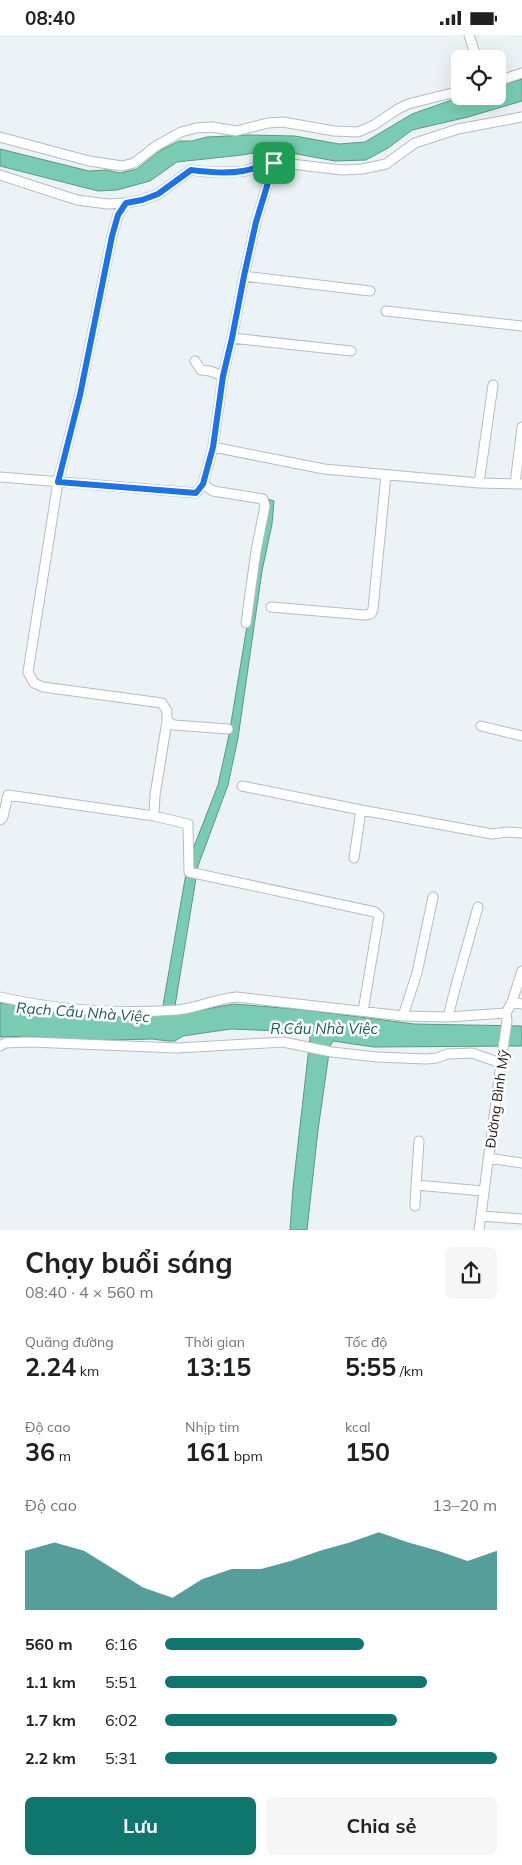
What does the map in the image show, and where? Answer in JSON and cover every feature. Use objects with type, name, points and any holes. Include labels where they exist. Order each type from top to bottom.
[{"type":"street","points":[[469,35],[474,50]]},
{"type":"street","points":[[506,78],[522,73]]},
{"type":"street","points":[[0,137],[89,161],[122,166],[134,163],[156,146],[188,130],[212,127],[236,131],[268,123],[283,122],[334,131],[358,132],[374,125],[408,104],[451,93]]},
{"type":"street","points":[[0,175],[77,200],[108,204],[126,203],[158,194],[191,170],[234,172],[274,163],[342,170],[362,169],[386,164],[415,143],[458,129],[522,117]]},
{"type":"street","points":[[0,477],[196,493],[203,484],[213,447],[223,376],[244,276],[256,222],[274,163]]},
{"type":"street","points":[[126,203],[118,215],[112,236],[80,395],[58,482],[28,672],[34,683],[43,687],[162,703],[167,711],[167,721],[156,787],[154,815]]},
{"type":"street","points":[[244,276],[370,291]]},
{"type":"street","points":[[386,311],[522,326]]},
{"type":"street","points":[[232,338],[351,351]]},
{"type":"street","points":[[195,361],[201,370],[223,376]]},
{"type":"street","points":[[479,483],[493,385]]},
{"type":"street","points":[[213,447],[324,469],[479,483],[518,484],[522,427]]},
{"type":"street","points":[[271,607],[371,614],[374,609],[386,475]]},
{"type":"street","points":[[203,484],[213,491],[263,499],[265,506],[256,551],[246,623]]},
{"type":"street","points":[[167,721],[174,725],[228,729]]},
{"type":"street","points":[[481,726],[522,736]]},
{"type":"street","points":[[242,786],[492,834],[522,833]]},
{"type":"street","points":[[0,820],[3,817],[8,795],[154,815],[188,823],[188,872],[375,912],[379,916],[363,1011]]},
{"type":"street","points":[[354,858],[362,810]]},
{"type":"street","points":[[403,1016],[417,973],[433,897]]},
{"type":"street","points":[[448,1017],[478,907]]},
{"type":"street","name":"Đường Bình Mỹ","points":[[479,1230],[507,1017],[522,971]]},
{"type":"street","points":[[0,997],[20,1002],[113,1011],[178,1009],[237,997],[403,1016],[507,1017]]},
{"type":"street","points":[[512,1002],[522,1004]]},
{"type":"street","points":[[0,1046],[5,1043],[30,1042],[177,1048],[282,1043],[308,1046],[332,1052],[377,1057],[426,1059],[437,1058],[447,1054],[472,1053],[502,1059]]},
{"type":"street","points":[[415,1206],[419,1141]]},
{"type":"street","points":[[488,1159],[522,1163]]},
{"type":"street","points":[[416,1185],[484,1191]]},
{"type":"street","points":[[481,1216],[522,1219]]},
{"type":"water","points":[[522,79],[522,101],[468,117],[412,130],[388,148],[366,160],[335,161],[297,154],[264,151],[177,162],[150,181],[117,190],[98,191],[0,166],[0,149],[89,171],[106,170],[120,173],[137,169],[161,150],[179,141],[192,141],[207,137],[249,135],[295,136],[339,144],[365,142],[412,114],[451,100],[451,105],[506,105],[506,84]]},
{"type":"water","name":"R.Cầu Nhà Việc","points":[[268,499],[274,501],[272,524],[262,571],[238,738],[228,785],[198,866],[175,1006],[176,1012],[179,1014],[234,1004],[306,1010],[414,1024],[522,1026],[522,1046],[374,1047],[333,1041],[330,1046],[318,1130],[307,1230],[290,1230],[310,1038],[308,1034],[304,1032],[231,1029],[183,1036],[175,1041],[152,1039],[78,1041],[25,1036],[0,1037],[0,1003],[119,1017],[152,1016],[162,1011],[188,862],[218,785],[229,735]]},
{"type":"route","points":[[274,163],[256,222],[223,376],[213,447],[200,489],[196,493],[58,482],[80,395],[112,236],[118,215],[126,203],[158,194],[191,170],[234,172],[274,163]]},
{"type":"water label","name":"Rạch Cầu Nhà Việc","points":[[83,1012]]}]
